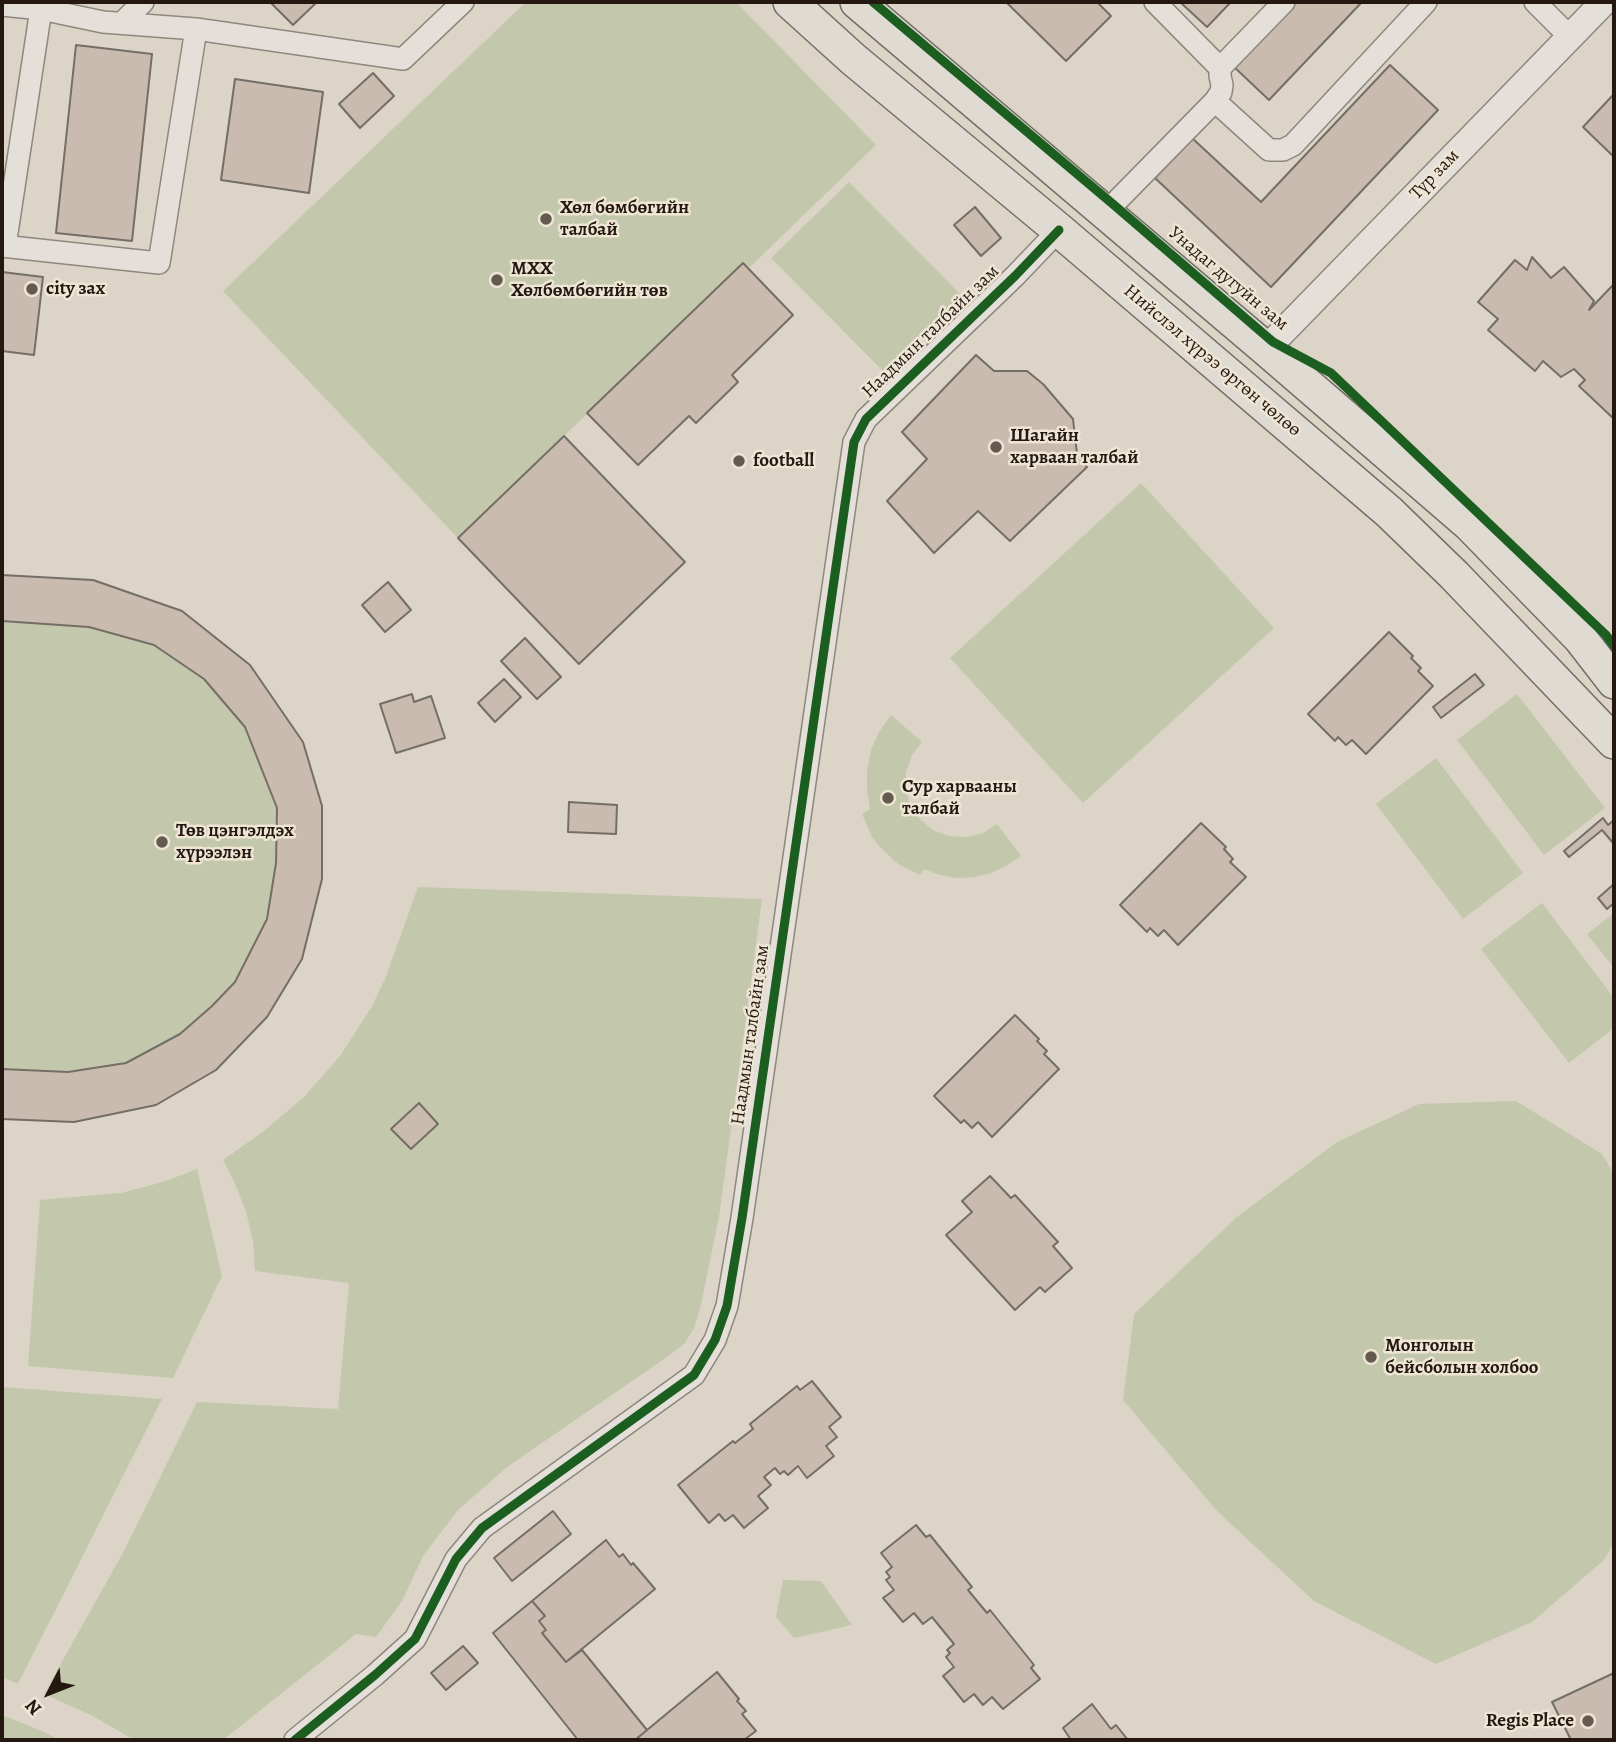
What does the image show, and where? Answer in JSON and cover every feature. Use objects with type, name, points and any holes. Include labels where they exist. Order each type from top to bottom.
[{"type":"main road","name":"Нийслэл хүрээ өргөн чөлөө","points":[[790,2],[853,59],[1059,230],[1389,512],[1454,575],[1614,742]]},
{"type":"main road","points":[[821,30],[846,2]]},
{"type":"main road","points":[[857,2],[1469,524],[1580,638],[1614,682]]},
{"type":"main road","points":[[1335,466],[1364,434]]},
{"type":"street","points":[[108,16],[144,2]]},
{"type":"street","points":[[2,5],[108,16],[403,59],[463,2]]},
{"type":"street","points":[[1155,2],[1220,68]]},
{"type":"street","points":[[1105,213],[1215,101],[1221,92],[1220,68],[1284,2]]},
{"type":"street","points":[[1215,101],[1269,150],[1283,150],[1293,145],[1426,2]]},
{"type":"street","points":[[1535,2],[1570,37]]},
{"type":"street","name":"Түр зам","points":[[1266,349],[1604,2]]},
{"type":"street","points":[[41,9],[3,246],[159,263],[196,29]]},
{"type":"street","name":"Наадмын талбайн зам","points":[[295,1740],[415,1639],[456,1559],[482,1528],[694,1375],[715,1340],[727,1307],[743,1218],[854,442],[866,419],[1059,230]]},
{"type":"green space","name":"Хөл бөмбөгийн талбай","points":[[526,2],[736,2],[876,145],[749,268],[793,315],[732,375],[738,382],[696,423],[688,416],[638,465],[587,414],[458,538],[223,291]]},
{"type":"green space","points":[[849,182],[964,298],[886,374],[771,258]]},
{"type":"green space","points":[[1141,483],[1274,628],[1083,803],[950,658]]},
{"type":"green space","name":"Төв цэнгэлдэх хүрээлэн","points":[[2,575],[93,580],[182,611],[250,665],[303,742],[322,806],[322,879],[302,959],[267,1017],[216,1070],[156,1105],[74,1122],[2,1119]]},
{"type":"green space","points":[[1517,694],[1605,808],[1544,855],[1457,740]]},
{"type":"green space","name":"Сур харвааны талбай","points":[[891,715],[922,742],[912,755],[906,772],[910,805],[920,819],[933,830],[949,836],[967,837],[983,833],[997,824],[1021,856],[991,873],[957,878],[924,869],[920,875],[898,864],[880,847],[872,837],[862,814],[870,809],[867,770],[871,750]]},
{"type":"green space","points":[[1436,758],[1523,873],[1463,919],[1376,804]]},
{"type":"green space","points":[[418,887],[762,899],[719,1217],[694,1328],[685,1343],[670,1355],[507,1467],[458,1510],[423,1556],[402,1601],[376,1637],[356,1634],[223,1740],[134,1740],[93,1716],[44,1694],[125,1549],[197,1402],[338,1409],[349,1283],[255,1271],[253,1242],[246,1211],[223,1160],[264,1131],[304,1097],[340,1056],[371,1008],[385,979]]},
{"type":"green space","points":[[1542,903],[1614,998],[1614,1028],[1569,1063],[1481,949]]},
{"type":"green space","points":[[1614,913],[1614,968],[1587,934]]},
{"type":"green space","name":"Монголын бейсболын холбоо","points":[[1516,1101],[1602,1154],[1614,1174],[1614,1543],[1604,1560],[1532,1622],[1436,1664],[1314,1601],[1218,1512],[1123,1400],[1134,1314],[1237,1217],[1337,1142],[1419,1104]]},
{"type":"green space","points":[[197,1169],[222,1276],[173,1378],[28,1366],[40,1200],[121,1193],[163,1182]]},
{"type":"green space","points":[[2,1387],[162,1399],[18,1684],[2,1677]]},
{"type":"green space","points":[[783,1580],[821,1581],[852,1625],[794,1638],[776,1617]]},
{"type":"green space","points":[[2,1715],[37,1729],[60,1740],[2,1740]]},
{"type":"building","points":[[270,2],[317,2],[293,25]]},
{"type":"building","points":[[1006,2],[1097,2],[1111,16],[1066,61]]},
{"type":"building","points":[[1180,2],[1231,2],[1207,27]]},
{"type":"building","points":[[1292,2],[1362,2],[1269,100],[1232,65]]},
{"type":"building","points":[[76,45],[152,54],[132,241],[56,233]]},
{"type":"building","points":[[1390,65],[1438,110],[1271,287],[1155,178],[1192,138],[1261,202]]},
{"type":"building","points":[[373,73],[394,96],[360,128],[339,104]]},
{"type":"building","points":[[235,79],[323,92],[309,193],[221,180]]},
{"type":"building","points":[[1614,94],[1614,157],[1583,127]]},
{"type":"building","points":[[975,207],[1001,238],[981,256],[954,225]]},
{"type":"building","points":[[1532,257],[1551,278],[1564,267],[1594,301],[1589,310],[1614,284],[1614,419],[1579,386],[1585,380],[1574,369],[1561,377],[1543,361],[1535,371],[1488,330],[1498,319],[1478,302],[1515,260],[1527,270]]},
{"type":"building","points":[[743,263],[793,315],[732,375],[738,382],[696,423],[689,416],[638,465],[587,413]]},
{"type":"building","points":[[2,272],[43,277],[34,355],[2,351]]},
{"type":"building","name":"Шагайн харваан талбай","points":[[976,355],[994,371],[1027,371],[1043,384],[1073,419],[1077,454],[1087,467],[1010,541],[978,511],[934,553],[887,501],[927,459],[902,432]]},
{"type":"building","points":[[564,436],[685,562],[579,664],[458,538]]},
{"type":"building","points":[[2,575],[93,580],[182,611],[250,665],[303,742],[322,806],[322,879],[302,959],[267,1017],[216,1070],[156,1105],[74,1122],[2,1119],[2,1069],[68,1072],[126,1063],[180,1034],[212,1006],[235,982],[267,919],[276,863],[277,808],[245,727],[204,679],[154,645],[89,627],[2,621]]},
{"type":"building","points":[[388,582],[411,610],[385,632],[362,605]]},
{"type":"building","points":[[1389,632],[1413,656],[1411,658],[1421,668],[1418,671],[1433,686],[1366,754],[1352,740],[1346,745],[1338,737],[1335,741],[1308,714]]},
{"type":"building","points":[[525,638],[561,677],[537,699],[501,661]]},
{"type":"building","points":[[1475,674],[1484,685],[1441,718],[1433,707]]},
{"type":"building","points":[[504,679],[521,697],[495,722],[478,703]]},
{"type":"building","points":[[412,694],[414,702],[431,696],[445,738],[396,753],[380,704]]},
{"type":"building","points":[[569,802],[617,805],[616,834],[568,832]]},
{"type":"building","points":[[1603,818],[1608,825],[1614,820],[1614,844],[1602,830],[1569,857],[1564,851]]},
{"type":"building","points":[[1201,823],[1226,847],[1224,849],[1233,859],[1230,862],[1246,877],[1178,945],[1164,930],[1158,936],[1150,928],[1147,932],[1120,905]]},
{"type":"building","points":[[1614,884],[1614,903],[1607,909],[1598,898]]},
{"type":"building","points":[[1015,1015],[1039,1039],[1037,1041],[1047,1051],[1044,1054],[1059,1069],[992,1137],[978,1122],[972,1128],[964,1120],[961,1123],[934,1096]]},
{"type":"building","points":[[419,1103],[438,1124],[411,1149],[391,1129]]},
{"type":"building","points":[[990,1176],[1011,1198],[1015,1195],[1058,1242],[1053,1246],[1072,1268],[1045,1292],[1040,1287],[1015,1310],[946,1235],[972,1212],[962,1201]]},
{"type":"building","points":[[812,1381],[841,1417],[829,1427],[837,1437],[826,1446],[834,1456],[807,1478],[798,1466],[788,1475],[784,1471],[780,1474],[775,1468],[764,1477],[771,1485],[758,1496],[768,1508],[744,1528],[733,1515],[725,1521],[719,1514],[709,1523],[678,1485],[733,1441],[735,1443],[753,1429],[750,1424],[797,1386],[800,1390]]},
{"type":"building","points":[[553,1511],[571,1534],[512,1581],[494,1558]]},
{"type":"building","points":[[916,1525],[926,1537],[930,1535],[972,1587],[968,1590],[987,1613],[990,1610],[1034,1665],[1031,1668],[1040,1679],[1003,1709],[992,1697],[983,1705],[974,1694],[964,1702],[943,1676],[954,1667],[946,1657],[950,1653],[947,1650],[954,1644],[932,1617],[923,1624],[914,1613],[903,1622],[883,1598],[894,1590],[886,1580],[890,1577],[886,1572],[892,1567],[881,1553]]},
{"type":"building","points":[[606,1540],[619,1557],[623,1554],[631,1565],[633,1563],[655,1589],[566,1662],[542,1633],[546,1630],[539,1621],[545,1616],[532,1601]]},
{"type":"building","points":[[532,1601],[545,1616],[539,1621],[546,1630],[542,1633],[566,1662],[582,1650],[647,1730],[635,1740],[578,1740],[493,1633]]},
{"type":"building","points":[[463,1646],[478,1663],[446,1690],[431,1673]]},
{"type":"building","points":[[717,1672],[739,1699],[737,1701],[746,1711],[742,1714],[756,1731],[744,1740],[635,1740]]},
{"type":"building","name":"Regis Place","points":[[1614,1673],[1614,1740],[1571,1740],[1552,1702]]},
{"type":"building","points":[[1092,1704],[1111,1729],[1116,1725],[1128,1740],[1071,1740],[1063,1728]]},
{"type":"cycle path","name":"Унадаг дугуйн зам","points":[[873,2],[1273,342],[1331,373],[1606,635],[1614,646]]},
{"type":"cycle path","points":[[295,1740],[415,1639],[456,1559],[482,1528],[694,1375],[715,1340],[727,1306],[742,1218],[854,442],[866,419],[1059,230]]},
{"type":"place","name":"Хөл бөмбөгийн талбай","points":[[546,219]]},
{"type":"place","name":"МХХ Хөлбөмбөгийн төв","points":[[497,280]]},
{"type":"place","name":"city зах","points":[[32,289]]},
{"type":"place","name":"Шагайн харваан талбай","points":[[996,447]]},
{"type":"place","name":"football","points":[[739,461]]},
{"type":"place","name":"Сур харвааны талбай","points":[[888,798]]},
{"type":"place","name":"Төв цэнгэлдэх хүрээлэн","points":[[162,842]]},
{"type":"place","name":"Монголын бейсболын холбоо","points":[[1371,1357]]},
{"type":"place","name":"Regis Place","points":[[1588,1721]]}]
